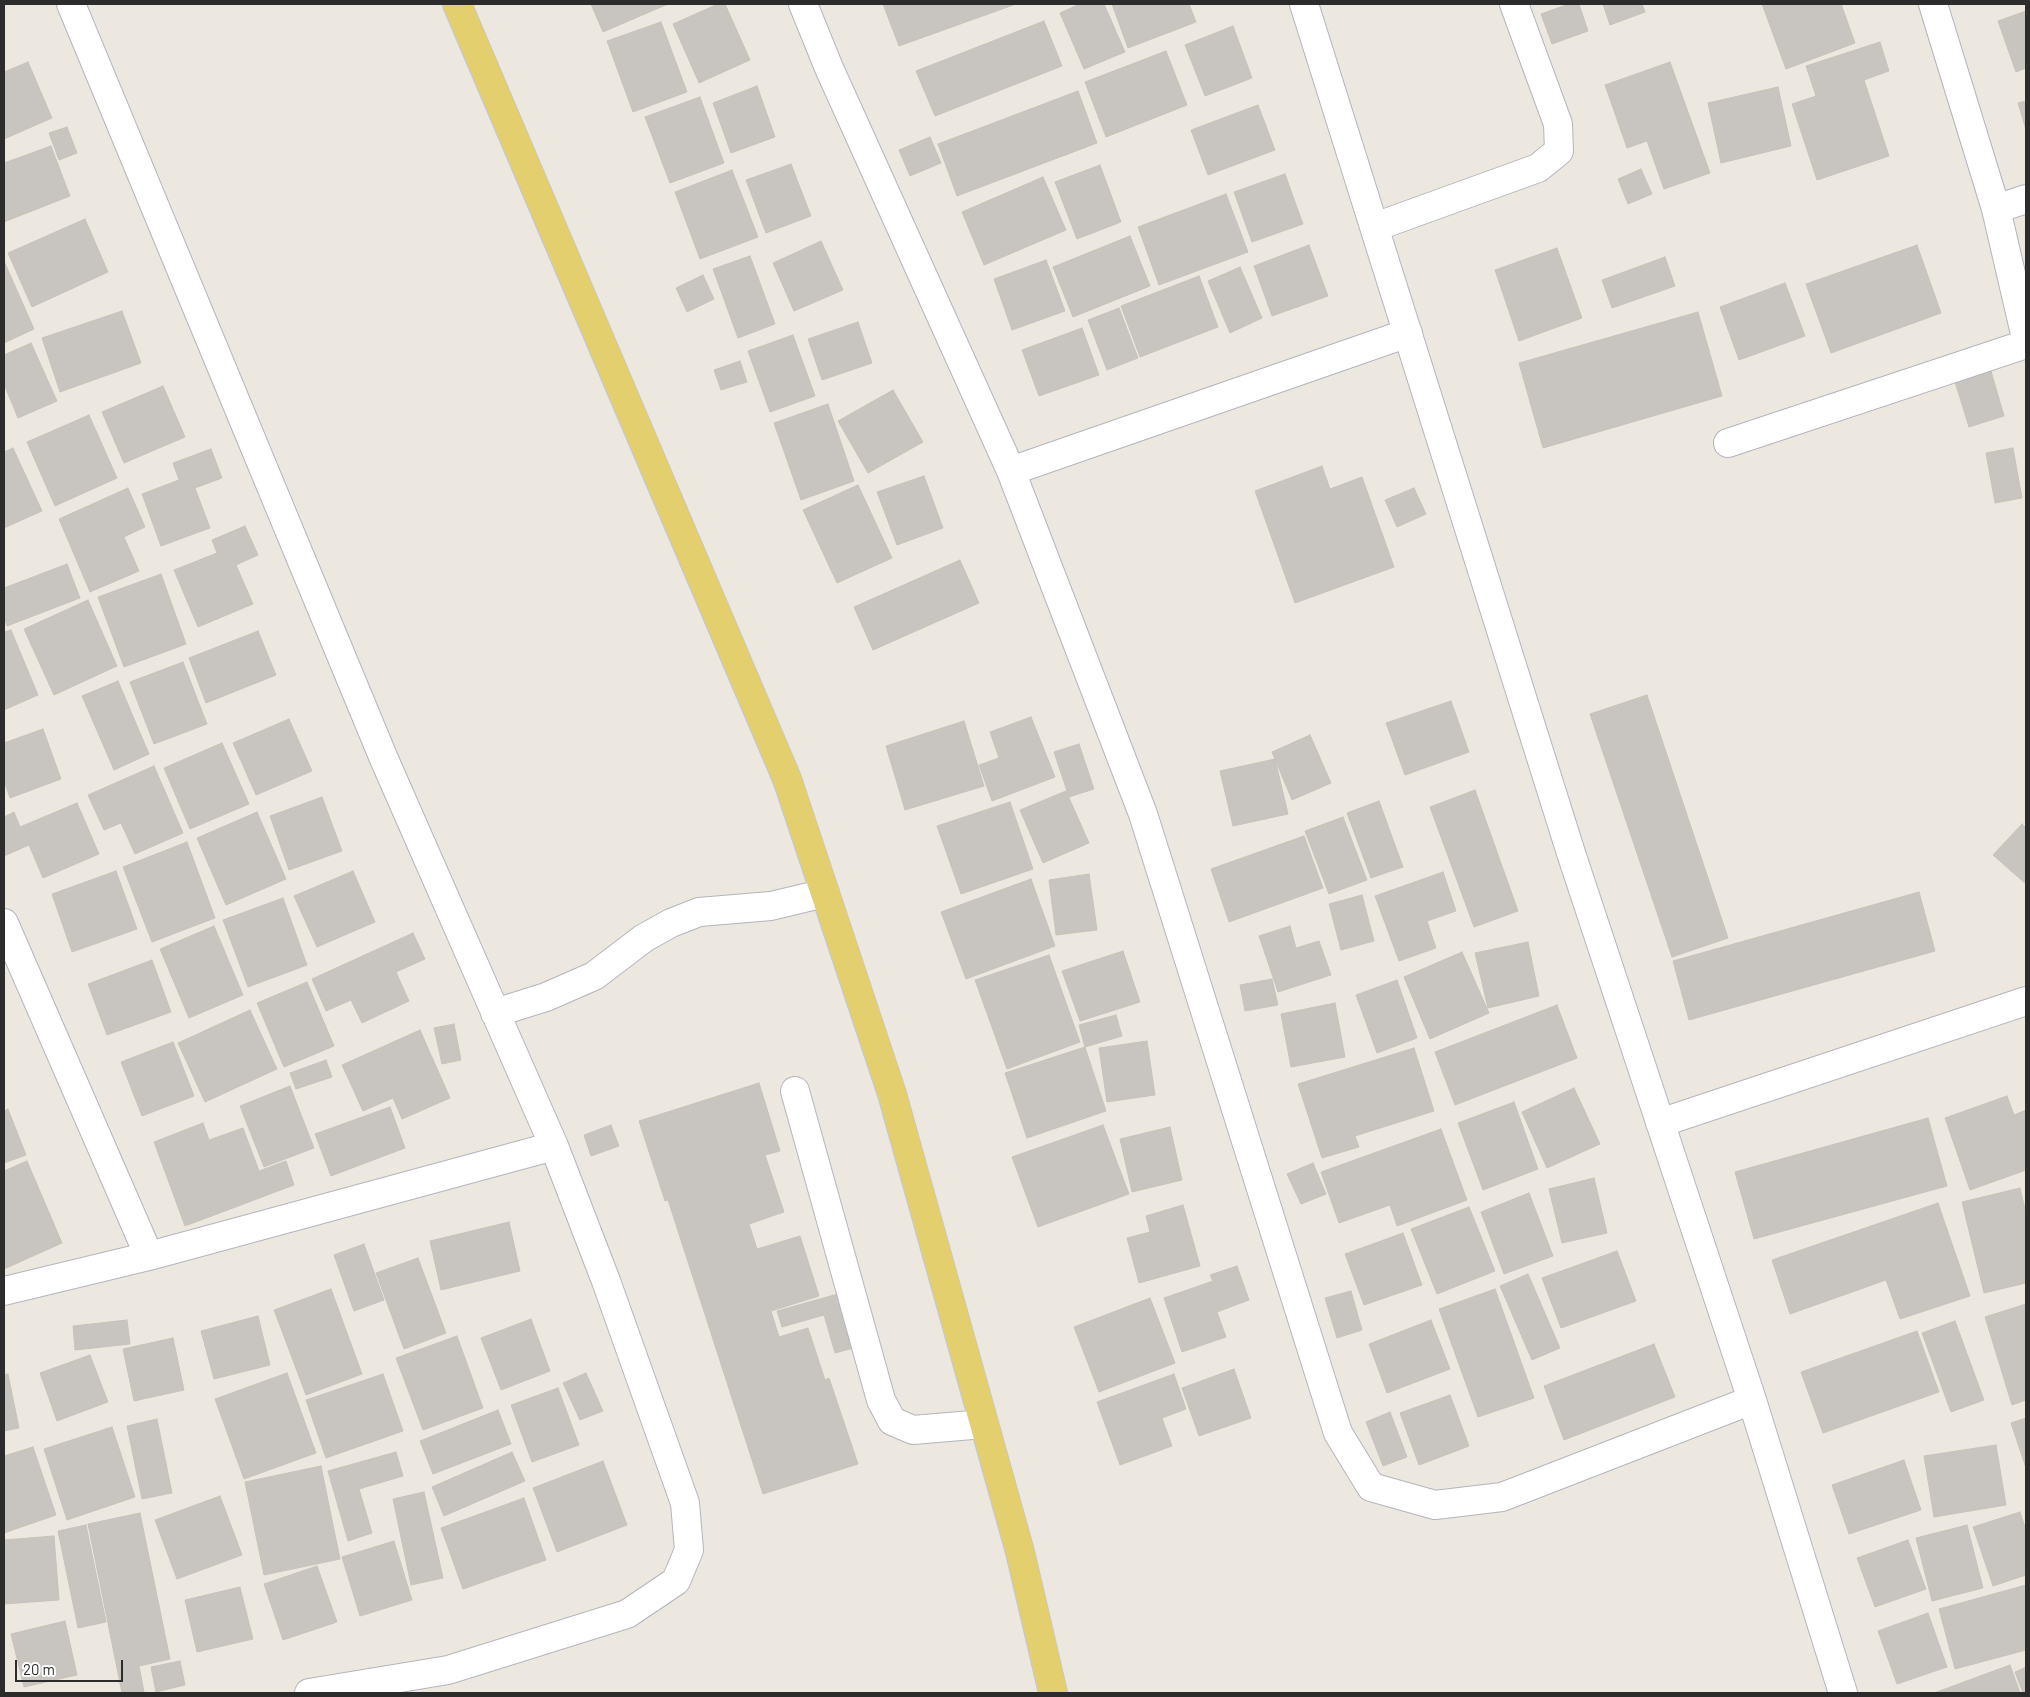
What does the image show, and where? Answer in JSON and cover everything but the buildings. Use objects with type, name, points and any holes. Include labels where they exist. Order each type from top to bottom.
[{"type":"main road","points":[[457,4],[788,779],[892,1094],[1020,1552],[1053,1693]]},
{"type":"street","points":[[71,4],[384,759],[554,1146],[606,1281],[685,1504],[689,1550],[676,1581],[627,1614],[448,1670],[309,1693]]},
{"type":"street","points":[[803,4],[833,77],[1011,471],[1143,814],[1338,1434],[1372,1487],[1435,1505],[1502,1497],[1752,1400]]},
{"type":"street","points":[[1304,4],[1568,844],[1752,1400],[1843,1693]]},
{"type":"street","points":[[1374,227],[1538,168],[1559,151],[1558,124],[1514,4]]},
{"type":"street","points":[[1934,4],[1996,209],[2026,338]]},
{"type":"street","points":[[1996,209],[2026,199]]},
{"type":"street","points":[[1011,471],[1408,333]]},
{"type":"street","points":[[1728,443],[2026,344]]},
{"type":"street","points":[[496,1013],[546,997],[594,976],[644,938],[671,922],[699,912],[771,906],[825,893]]},
{"type":"street","points":[[4,923],[149,1256]]},
{"type":"street","points":[[1660,1123],[2026,1001]]},
{"type":"street","points":[[795,1091],[882,1400],[892,1421],[913,1430],[984,1424]]},
{"type":"street","points":[[4,1292],[149,1256],[554,1146]]}]
